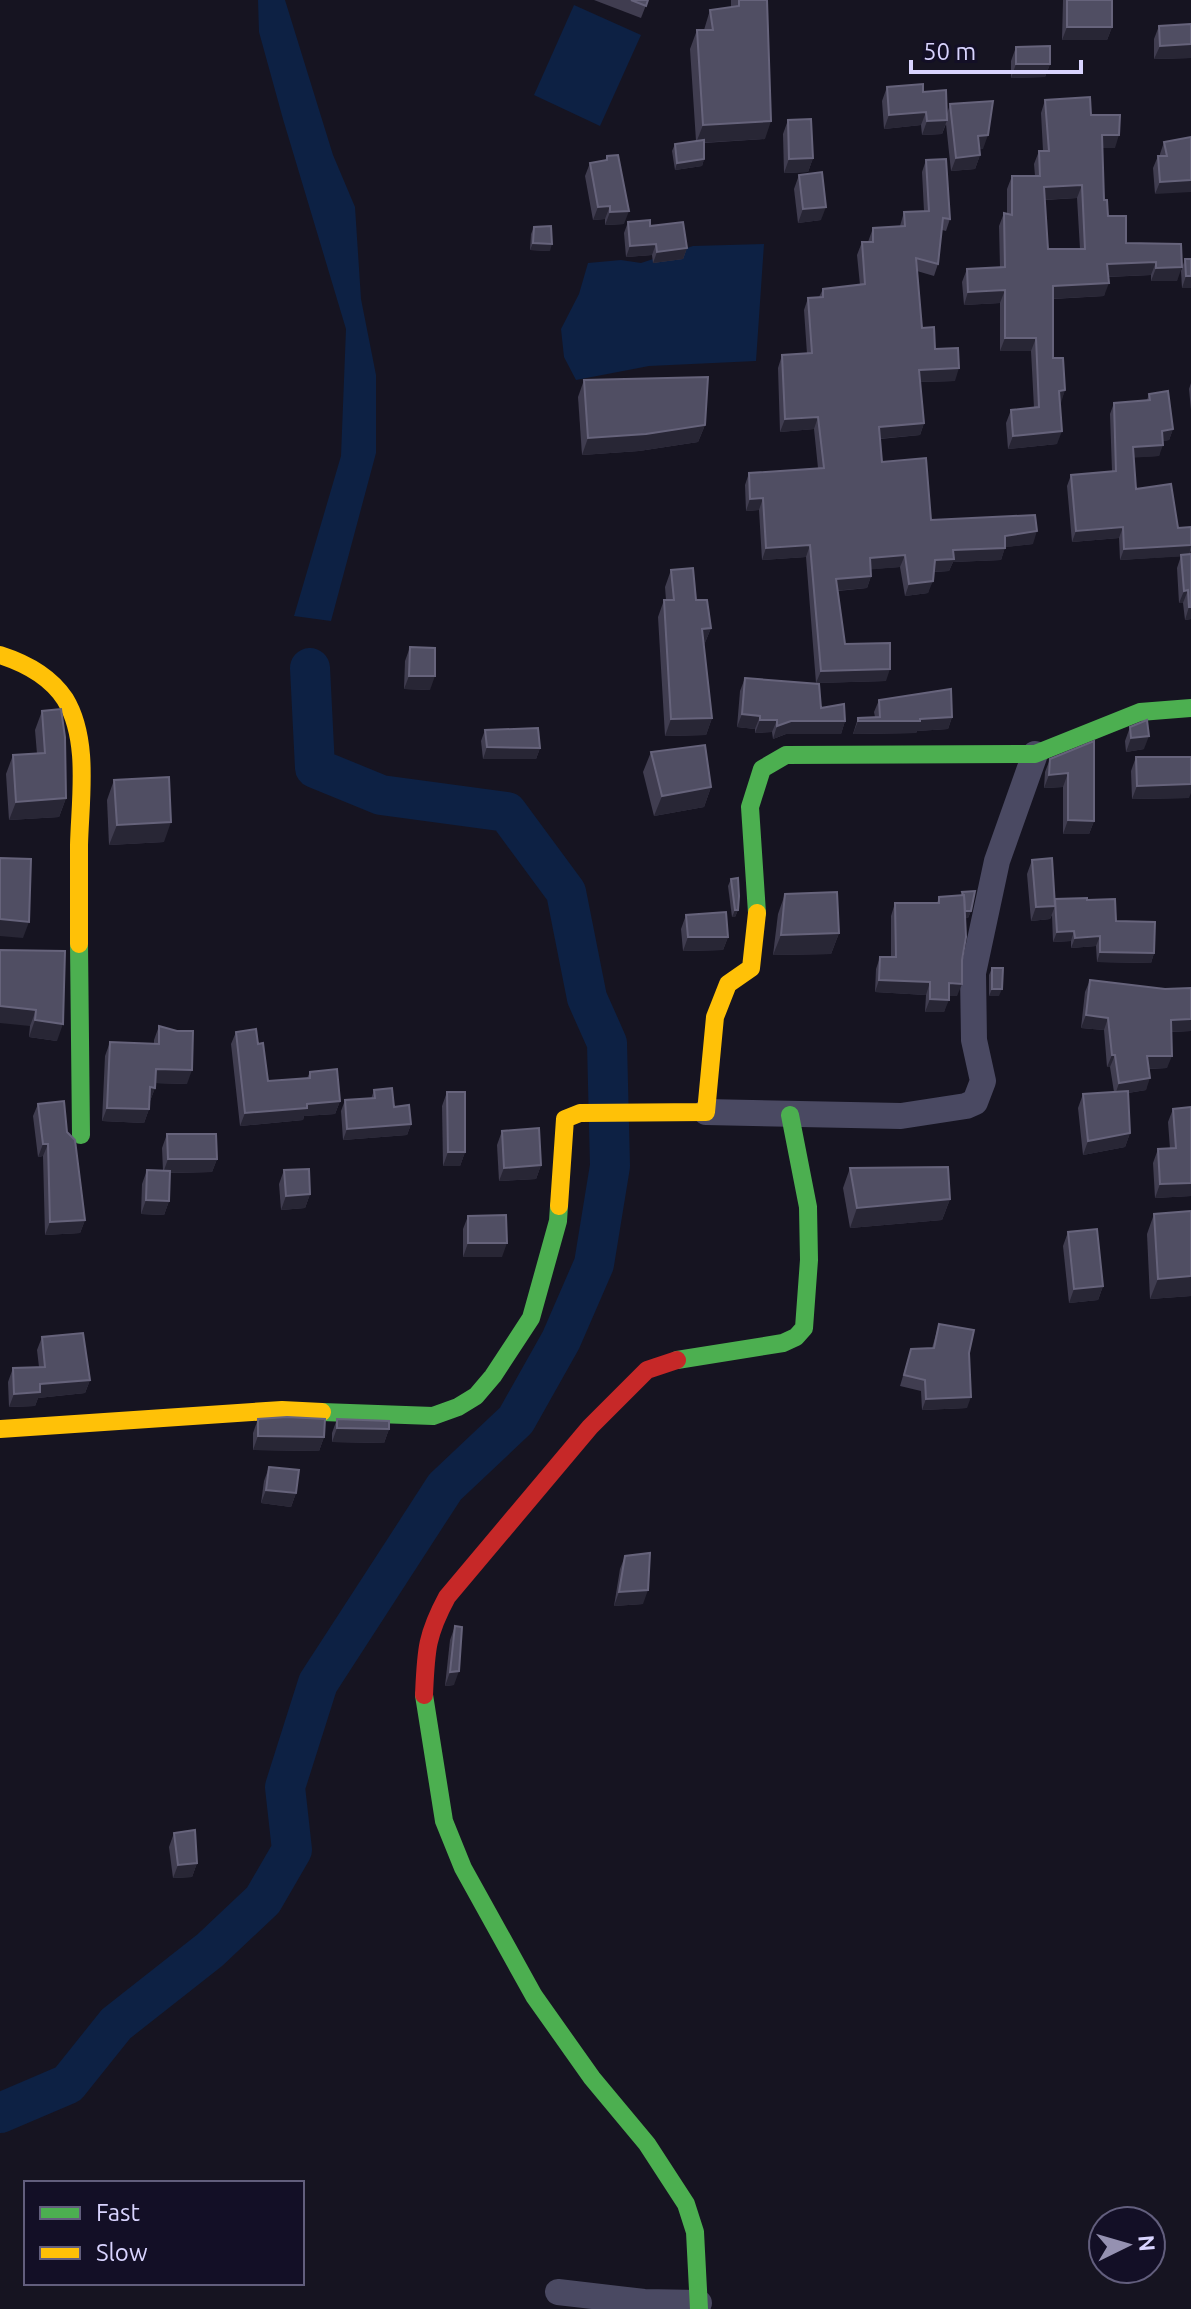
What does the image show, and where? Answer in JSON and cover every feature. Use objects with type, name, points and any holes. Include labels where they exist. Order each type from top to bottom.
[{"type":"street","points":[[0,655],[17,660],[61,692],[74,720],[79,783],[81,1135]]},
{"type":"street","points":[[706,1112],[715,1017],[728,984],[751,968],[758,903],[750,807],[762,769],[786,755],[1035,754],[1140,712],[1191,708]]},
{"type":"street","points":[[0,1429],[282,1410],[433,1416],[476,1396],[531,1318],[558,1221],[565,1119],[580,1113],[901,1116],[975,1102],[983,1081],[974,1040],[973,973],[997,861],[1035,754]]},
{"type":"street","points":[[558,2292],[699,2306],[695,2232],[686,2204],[669,2175],[558,2033],[534,1996],[463,1868],[444,1821],[434,1772],[424,1695],[426,1649],[432,1624],[447,1597],[590,1427],[647,1370],[680,1359],[783,1343],[796,1337],[804,1328],[809,1260],[808,1207],[790,1115]]},
{"type":"water","points":[[258,0],[285,0],[333,155],[355,207],[361,299],[376,375],[376,453],[331,621],[294,616],[341,456],[346,329],[259,32]]},
{"type":"water","points":[[574,5],[641,35],[600,126],[534,95]]},
{"type":"water","points":[[764,244],[756,361],[649,366],[576,380],[564,357],[561,329],[579,294],[588,263],[621,260],[641,263],[693,246]]},
{"type":"building","points":[[631,0],[648,0],[646,6]]},
{"type":"building","points":[[739,0],[767,0],[771,121],[703,125],[697,30],[713,30],[710,10],[739,6]]},
{"type":"building","points":[[1067,0],[1112,0],[1112,27],[1067,27]]},
{"type":"building","points":[[1191,24],[1191,44],[1160,46],[1159,26]]},
{"type":"building","points":[[1050,46],[1050,64],[1016,64],[1016,47]]},
{"type":"building","points":[[923,84],[923,92],[946,90],[947,120],[927,121],[926,112],[889,115],[887,87]]},
{"type":"building","points":[[1090,97],[1091,115],[1120,115],[1119,135],[1102,135],[1104,200],[1107,200],[1108,216],[1126,216],[1126,243],[1181,244],[1182,267],[1156,268],[1156,262],[1107,264],[1109,283],[1053,286],[1053,358],[1063,358],[1065,390],[1059,391],[1062,431],[1013,436],[1011,410],[1039,407],[1036,338],[1005,338],[1005,290],[968,292],[967,269],[1005,267],[1004,213],[1012,215],[1012,176],[1040,176],[1039,151],[1049,151],[1045,100]],"holes":[[[1082,185],[1085,249],[1048,249],[1044,187]]]},
{"type":"building","points":[[993,101],[988,135],[978,136],[980,155],[956,158],[950,104]]},
{"type":"building","points":[[811,119],[813,158],[789,159],[788,120]]},
{"type":"building","points":[[1191,137],[1191,180],[1160,182],[1158,156],[1167,156],[1164,142]]},
{"type":"building","points":[[704,140],[704,159],[677,163],[675,144]]},
{"type":"building","points":[[618,155],[629,211],[610,212],[610,206],[598,207],[590,163]]},
{"type":"building","points":[[946,159],[950,219],[943,218],[938,264],[916,258],[922,328],[934,327],[935,349],[958,348],[959,368],[919,370],[924,423],[879,427],[882,462],[926,458],[931,520],[1035,515],[1037,531],[1005,536],[1005,548],[953,550],[954,559],[935,560],[933,581],[909,584],[905,555],[870,558],[871,576],[836,579],[845,644],[890,643],[890,669],[821,671],[810,545],[766,548],[763,498],[750,499],[749,473],[824,468],[818,417],[785,419],[782,355],[812,353],[808,298],[823,297],[823,289],[865,284],[862,242],[873,242],[873,228],[905,226],[904,212],[929,211],[926,160]]},
{"type":"building","points":[[822,172],[826,207],[803,209],[799,175]]},
{"type":"building","points":[[650,220],[650,226],[683,222],[687,248],[657,252],[656,244],[630,246],[628,222]]},
{"type":"building","points":[[551,226],[552,244],[533,243],[534,227]]},
{"type":"building","points":[[1185,259],[1191,259],[1191,276],[1186,276]]},
{"type":"building","points":[[708,377],[705,425],[646,434],[588,438],[584,380]]},
{"type":"building","points":[[1168,391],[1173,429],[1162,431],[1163,445],[1133,447],[1136,489],[1171,484],[1178,528],[1191,527],[1191,545],[1124,549],[1123,527],[1076,531],[1071,475],[1116,471],[1114,403],[1150,400],[1149,394]]},
{"type":"building","points":[[1191,554],[1189,607],[1188,590],[1184,591],[1181,555]]},
{"type":"building","points":[[693,568],[696,600],[707,600],[711,628],[702,629],[712,718],[671,719],[664,600],[674,600],[671,570]]},
{"type":"building","points":[[410,647],[435,648],[435,676],[409,676]]},
{"type":"building","points":[[745,678],[819,684],[821,708],[844,704],[845,721],[791,721],[777,726],[777,720],[760,720],[760,716],[742,714]]},
{"type":"building","points":[[951,689],[952,717],[920,721],[858,721],[858,718],[880,717],[879,700]]},
{"type":"building","points":[[61,709],[65,737],[66,798],[16,802],[13,755],[45,753],[42,711]]},
{"type":"building","points":[[1147,720],[1149,736],[1131,738],[1130,727]]},
{"type":"building","points":[[538,728],[540,748],[487,747],[485,730]]},
{"type":"building","points":[[1094,741],[1094,821],[1068,820],[1068,773],[1049,775],[1050,759]]},
{"type":"building","points":[[705,745],[711,787],[662,796],[651,752]]},
{"type":"building","points":[[1136,757],[1191,757],[1191,784],[1137,786]]},
{"type":"building","points":[[169,777],[171,822],[117,825],[114,780]]},
{"type":"building","points":[[0,858],[31,859],[29,922],[0,919]]},
{"type":"building","points":[[1052,858],[1055,906],[1036,907],[1032,860]]},
{"type":"building","points":[[738,878],[738,910],[735,910],[731,879]]},
{"type":"building","points":[[975,891],[971,911],[965,911],[962,892]]},
{"type":"building","points":[[837,892],[839,933],[781,935],[785,894]]},
{"type":"building","points":[[964,895],[966,937],[962,984],[949,983],[949,1000],[930,999],[930,982],[879,980],[880,957],[896,957],[895,903],[939,903],[939,897]]},
{"type":"building","points":[[1055,899],[1115,899],[1116,921],[1155,922],[1154,953],[1100,952],[1100,936],[1075,938],[1074,931],[1057,932]]},
{"type":"building","points":[[726,912],[728,937],[688,937],[686,915]]},
{"type":"building","points":[[0,950],[65,951],[63,1024],[35,1020],[36,1010],[0,1006]]},
{"type":"building","points":[[992,968],[1003,968],[1002,989],[992,989]]},
{"type":"building","points":[[1090,980],[1165,989],[1191,988],[1191,1019],[1171,1020],[1172,1056],[1147,1056],[1150,1078],[1119,1083],[1108,1018],[1086,1015]]},
{"type":"building","points":[[159,1026],[193,1031],[192,1070],[156,1069],[155,1088],[150,1087],[149,1109],[107,1108],[110,1042],[159,1044]]},
{"type":"building","points":[[256,1029],[258,1044],[263,1043],[268,1081],[310,1078],[310,1072],[337,1069],[340,1101],[307,1104],[307,1108],[245,1113],[236,1032]]},
{"type":"building","points":[[392,1088],[394,1107],[409,1105],[411,1124],[347,1129],[345,1100],[375,1098],[374,1090]]},
{"type":"building","points":[[1128,1091],[1130,1133],[1088,1141],[1083,1094]]},
{"type":"building","points":[[447,1092],[465,1092],[465,1152],[448,1152]]},
{"type":"building","points":[[64,1101],[67,1132],[75,1140],[85,1220],[50,1222],[48,1144],[43,1144],[38,1104]]},
{"type":"building","points":[[1191,1107],[1191,1183],[1160,1184],[1158,1149],[1176,1148],[1173,1109]]},
{"type":"building","points":[[539,1128],[541,1165],[504,1168],[502,1131]]},
{"type":"building","points":[[167,1134],[216,1134],[217,1159],[168,1159]]},
{"type":"building","points":[[948,1167],[950,1199],[857,1208],[850,1168]]},
{"type":"building","points":[[309,1169],[310,1194],[286,1196],[284,1170]]},
{"type":"building","points":[[147,1170],[170,1171],[169,1201],[146,1200]]},
{"type":"building","points":[[1191,1211],[1191,1276],[1158,1279],[1154,1214]]},
{"type":"building","points":[[506,1215],[507,1243],[468,1243],[468,1216]]},
{"type":"building","points":[[1097,1229],[1103,1286],[1074,1289],[1068,1232]]},
{"type":"building","points":[[939,1324],[974,1330],[969,1353],[971,1397],[926,1399],[925,1380],[904,1375],[911,1349],[934,1348]]},
{"type":"building","points":[[83,1333],[90,1380],[40,1384],[40,1392],[14,1394],[13,1368],[45,1367],[42,1337]]},
{"type":"building","points":[[258,1419],[325,1419],[324,1437],[258,1436]]},
{"type":"building","points":[[337,1419],[389,1421],[389,1429],[337,1428]]},
{"type":"building","points":[[269,1467],[299,1470],[296,1493],[266,1490]]},
{"type":"building","points":[[650,1553],[648,1590],[619,1592],[625,1556]]},
{"type":"building","points":[[455,1626],[462,1627],[459,1671],[450,1672]]},
{"type":"building","points":[[195,1830],[197,1863],[178,1865],[174,1833]]},
{"type":"waterway","points":[[0,2113],[68,2084],[116,2024],[210,1950],[263,1900],[292,1850],[285,1787],[318,1683],[445,1487],[516,1420],[561,1340],[594,1264],[610,1166],[607,1043],[587,998],[566,892],[507,812],[381,795],[315,768],[310,668]]},
{"type":"traffic: fast","points":[[757,913],[750,807],[762,769],[786,755],[1035,754],[1140,712],[1191,708]]},
{"type":"traffic: fast","points":[[79,944],[81,1135]]},
{"type":"traffic: fast","points":[[677,1360],[783,1343],[796,1337],[804,1328],[809,1260],[808,1207],[790,1115]]},
{"type":"traffic: fast","points":[[322,1412],[433,1416],[476,1396],[531,1318],[558,1221],[559,1206]]},
{"type":"traffic: fast","points":[[424,1695],[444,1821],[463,1868],[534,1996],[592,2078],[647,2144],[686,2204],[695,2232],[699,2309]]},
{"type":"traffic: slow","points":[[0,655],[28,666],[52,684],[65,699],[78,733],[82,770],[79,944]]},
{"type":"traffic: slow","points":[[559,1206],[565,1119],[580,1113],[706,1112],[715,1017],[728,984],[751,968],[757,913]]},
{"type":"traffic: slow","points":[[0,1429],[282,1410],[322,1412]]},
{"type":"traffic: jam","points":[[424,1695],[428,1644],[447,1597],[590,1427],[647,1370],[677,1360]]}]
